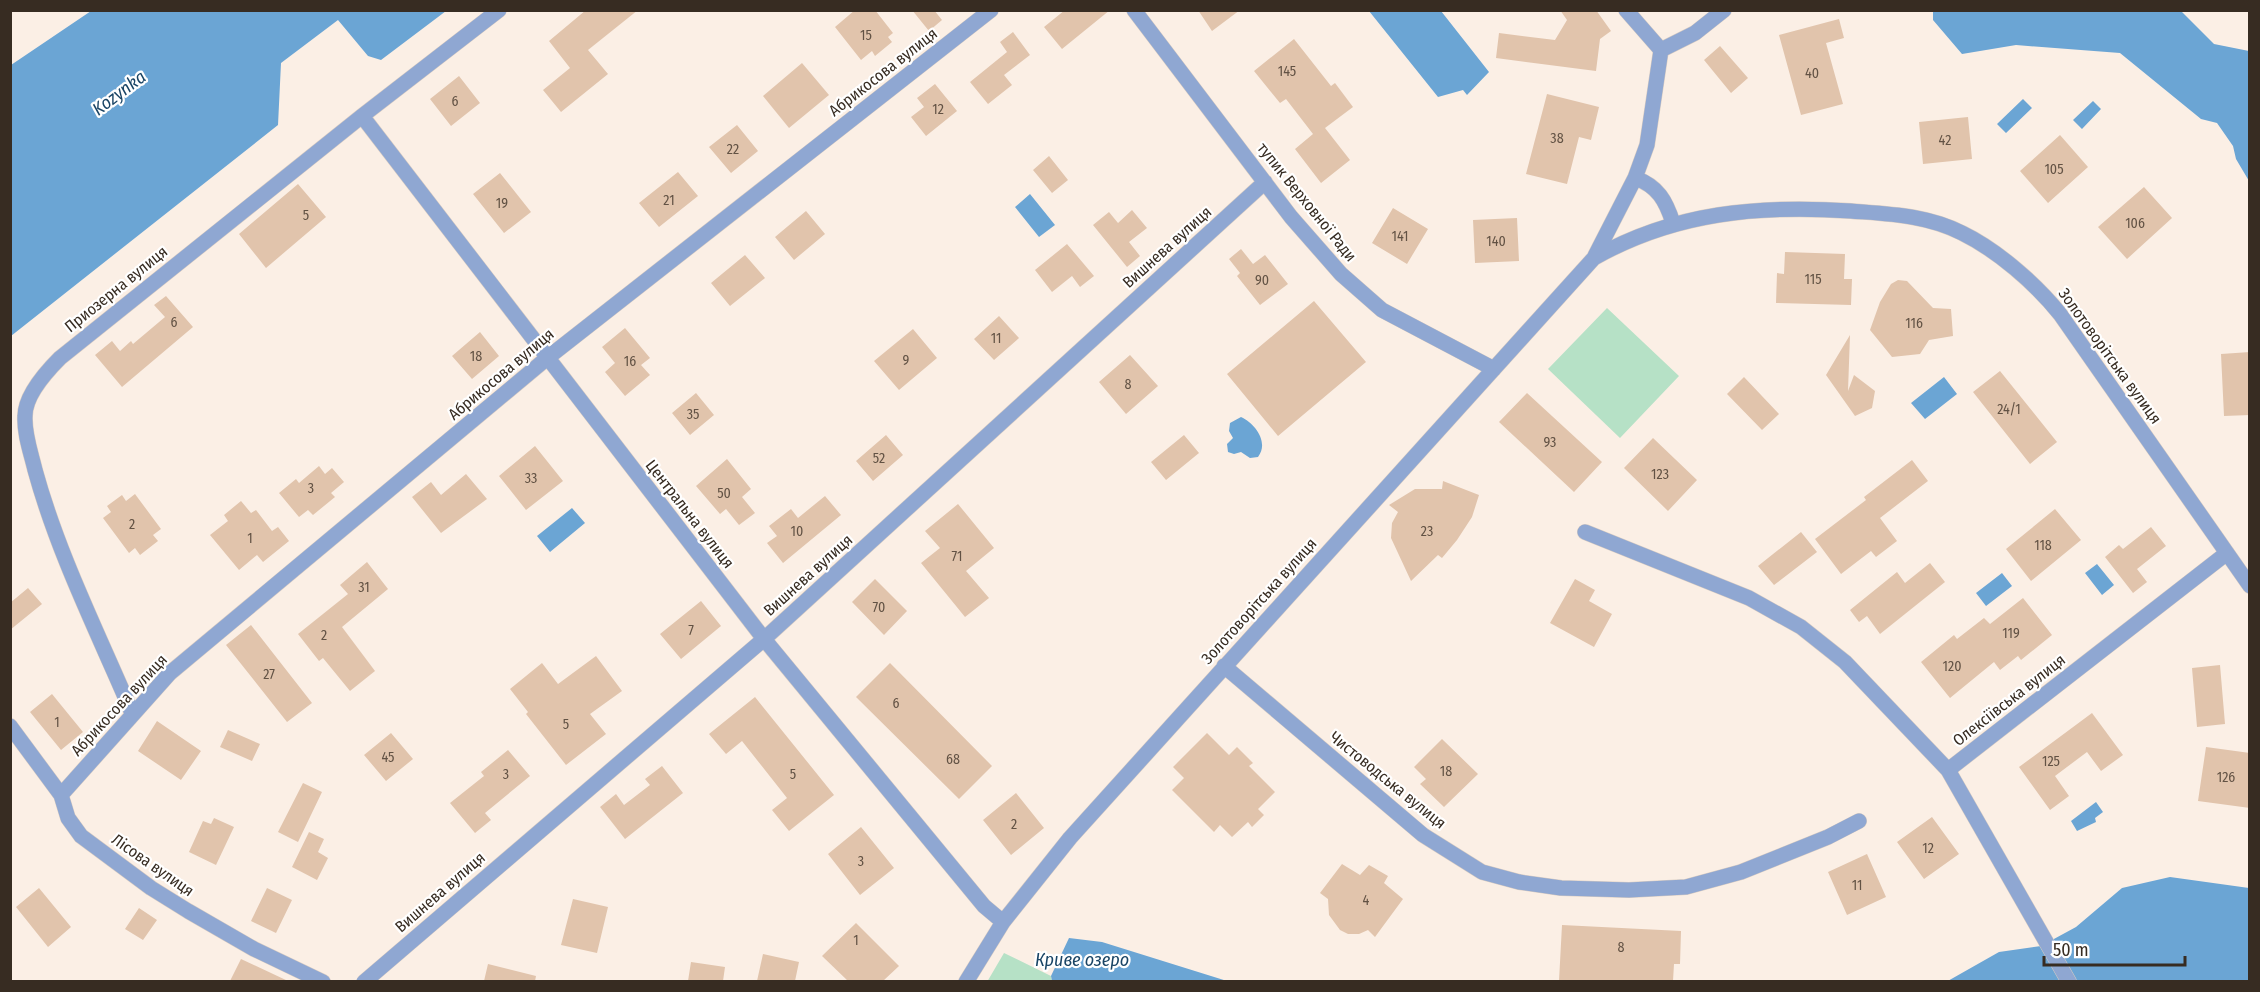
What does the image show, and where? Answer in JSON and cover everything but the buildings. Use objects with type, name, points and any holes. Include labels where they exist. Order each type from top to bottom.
[{"type":"street","name":"Приозерна вулиця","points":[[132,713],[48,519],[27,436],[24,416],[27,404],[49,369],[60,358],[362,116],[499,10]]},
{"type":"street","name":"Абрикосова вулиця","points":[[62,795],[132,713],[170,673],[546,358],[991,10]]},
{"type":"street","name":"тупик Верховної Ради","points":[[1134,10],[1291,217],[1341,274],[1382,310],[1494,369]]},
{"type":"street","points":[[1626,10],[1661,50],[1695,33],[1724,10]]},
{"type":"street","name":"Золотоворітська вулиця","points":[[966,981],[1003,922],[1070,838],[1594,258],[1635,178],[1650,136],[1661,50]]},
{"type":"street","name":"Центральна вулиця","points":[[362,116],[764,639],[984,906],[1003,922]]},
{"type":"street","points":[[1635,178],[1646,182],[1658,191],[1673,223]]},
{"type":"street","name":"Вишнева вулиця","points":[[364,981],[764,639],[1265,182]]},
{"type":"street","name":"Золотоворітська вулиця","points":[[1594,258],[1627,239],[1673,223],[1783,208],[1889,213],[1914,217],[1961,232],[1982,244],[2044,294],[2250,586]]},
{"type":"street","points":[[1585,532],[1749,597],[1801,627],[1845,662],[1948,770]]},
{"type":"street","name":"Олексіївська вулиця","points":[[2069,981],[1948,770],[2227,553]]},
{"type":"street","name":"Чистоводська вулиця","points":[[1224,666],[1423,835],[1482,872],[1518,882],[1562,888],[1629,890],[1686,887],[1751,868],[1828,837],[1859,821]]},
{"type":"street","name":"Лісова вулиця","points":[[10,726],[62,795],[68,818],[81,836],[150,888],[254,949],[323,981]]},
{"type":"green space","points":[[1607,308],[1679,376],[1620,438],[1548,369]]},
{"type":"green space","points":[[1004,953],[1051,976],[1052,981],[987,982]]},
{"type":"water","name":"Kozynka","points":[[91,11],[446,11],[381,60],[368,56],[338,20],[281,63],[278,125],[11,336],[11,65]]},
{"type":"water","points":[[1369,11],[1441,11],[1489,72],[1467,95],[1463,90],[1438,97]]},
{"type":"water","points":[[1933,11],[2181,11],[2214,44],[2249,51],[2249,181],[2236,159],[2233,146],[2217,123],[2201,119],[2120,53],[2016,45],[1962,54],[1933,20]]},
{"type":"water","points":[[2023,99],[2032,108],[2006,133],[1997,124]]},
{"type":"water","points":[[2093,101],[2101,109],[2082,129],[2073,120]]},
{"type":"water","points":[[1030,194],[1055,225],[1039,237],[1015,207]]},
{"type":"water","points":[[1944,377],[1957,394],[1925,419],[1911,403]]},
{"type":"water","points":[[1241,417],[1252,424],[1259,434],[1262,446],[1258,457],[1250,458],[1241,452],[1234,454],[1228,452],[1227,444],[1233,438],[1229,431],[1230,423]]},
{"type":"water","points":[[572,508],[585,523],[550,552],[537,536]]},
{"type":"water","points":[[2097,564],[2114,585],[2102,595],[2085,573]]},
{"type":"water","points":[[2002,573],[2012,586],[1986,606],[1976,593]]},
{"type":"water","points":[[2096,802],[2103,812],[2095,818],[2096,822],[2077,831],[2071,821]]},
{"type":"water","points":[[2170,877],[2249,888],[2249,981],[1946,982],[1999,952],[2041,946],[2076,927],[2122,888]]},
{"type":"water","name":"Криве озеро","points":[[1069,938],[1102,942],[1227,981],[1052,981],[1051,976]]}]
